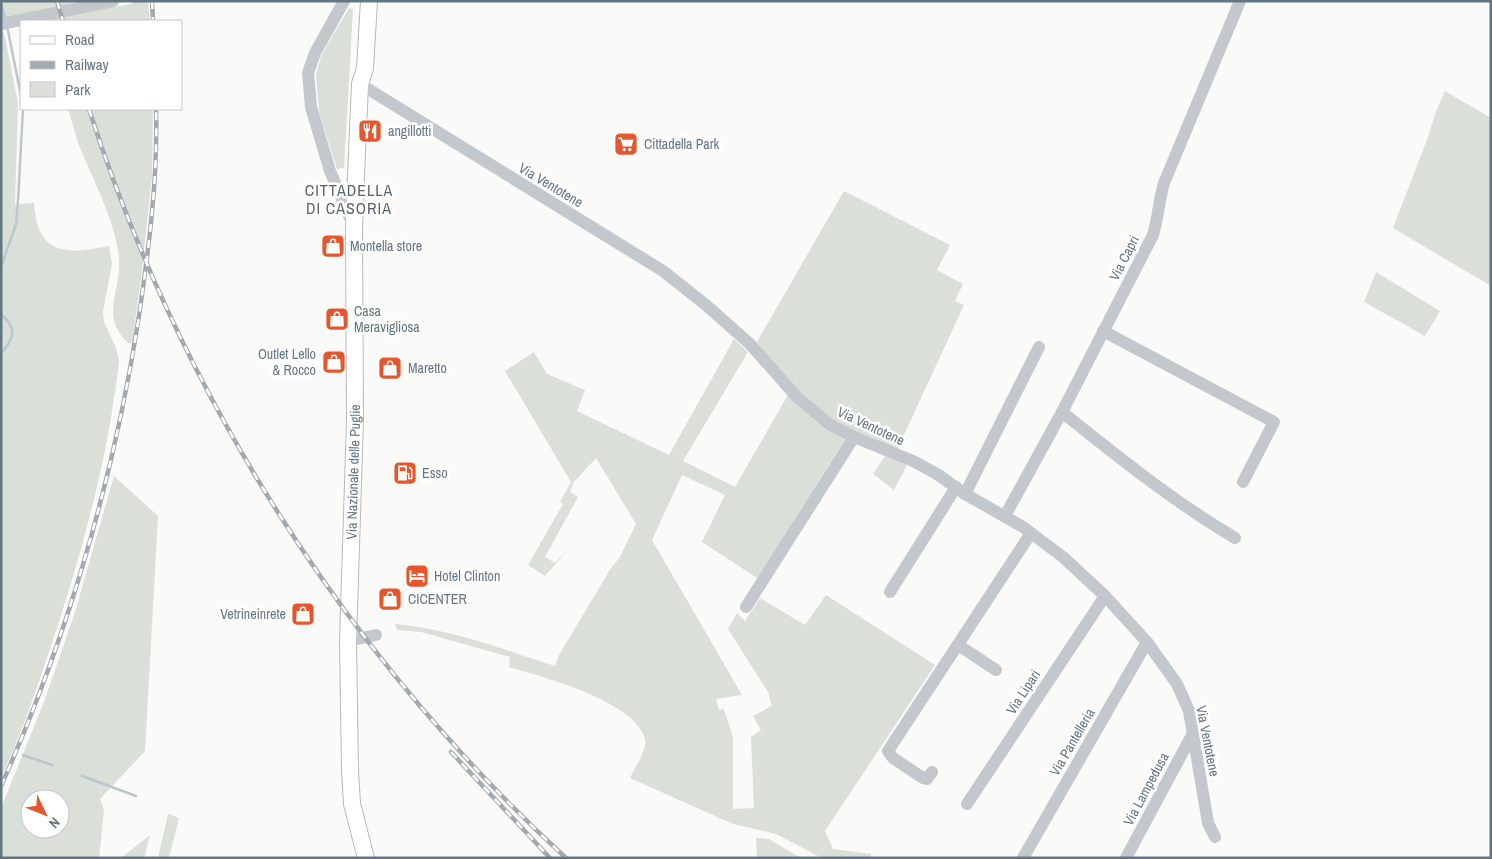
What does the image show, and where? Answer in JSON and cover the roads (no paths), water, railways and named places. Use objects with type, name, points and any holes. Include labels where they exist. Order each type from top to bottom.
[{"type":"main road","name":"Via Nazionale delle Puglie","points":[[359,1],[356,70],[360,84]]},
{"type":"main road","name":"Via Nazionale delle Puglie","points":[[366,858],[352,804],[348,641],[356,420],[354,229],[360,84],[372,31],[369,1]]},
{"type":"street","points":[[5,23],[113,1]]},
{"type":"street","points":[[344,1],[315,53],[308,73],[311,107],[330,171],[354,229]]},
{"type":"street","name":"Via Capri","points":[[1005,516],[1062,412],[1153,235],[1164,183],[1240,1]]},
{"type":"street","name":"Via Ventotene","points":[[360,84],[440,129],[663,271],[685,283],[750,344],[796,396],[829,424],[854,438],[913,461],[1005,516],[1063,558],[1104,596],[1147,642],[1177,684],[1188,711],[1208,823],[1215,837]]},
{"type":"street","points":[[330,171],[340,184],[345,185],[352,182],[356,176]]},
{"type":"street","points":[[1104,331],[1274,422],[1243,482]]},
{"type":"street","points":[[890,592],[960,490],[1040,347]]},
{"type":"street","points":[[1062,412],[1139,474],[1198,516],[1235,538]]},
{"type":"street","points":[[746,607],[854,438]]},
{"type":"street","points":[[932,772],[927,779],[923,778],[893,758],[888,751],[1031,533]]},
{"type":"street","name":"Via Lipari","points":[[967,804],[1104,596]]},
{"type":"street","points":[[348,641],[376,634]]},
{"type":"street","name":"Via Pantelleria","points":[[1023,858],[1147,642]]},
{"type":"street","points":[[958,645],[996,670]]},
{"type":"street","name":"Via Lampedusa","points":[[1126,858],[1192,735]]},
{"type":"waterway","points":[[1,2],[5,19]]},
{"type":"waterway","points":[[7,26],[20,91]]},
{"type":"waterway","points":[[1,267],[16,224],[23,110]]},
{"type":"waterway","points":[[1,314],[12,329],[9,343],[1,354]]},
{"type":"waterway","points":[[23,755],[52,765]]},
{"type":"waterway","points":[[82,776],[136,796]]},
{"type":"railway","points":[[57,1],[63,20]]},
{"type":"railway","points":[[152,1],[153,20]]},
{"type":"railway","points":[[89,110],[127,214],[171,317],[222,418],[279,514],[342,607],[411,696],[486,779],[566,858]]},
{"type":"railway","points":[[1,786],[25,729],[68,614],[102,496],[116,436],[129,376],[149,238],[156,161],[156,110]]},
{"type":"railway","points":[[451,752],[550,858]]},
{"type":"place","name":"angillotti","points":[[370,131]]},
{"type":"place","name":"Cittadella Park","points":[[626,144]]},
{"type":"place","name":"Montella store","points":[[333,246]]},
{"type":"place","name":"Casa Meravigliosa","points":[[337,319]]},
{"type":"place","name":"Outlet Lello & Rocco","points":[[334,362]]},
{"type":"place","name":"Maretto","points":[[390,368]]},
{"type":"place","name":"Esso","points":[[405,473]]},
{"type":"place","name":"Hotel Clinton","points":[[417,576]]},
{"type":"place","name":"CICENTER","points":[[390,599]]},
{"type":"place","name":"Vetrineinrete","points":[[303,614]]},
{"type":"district","name":"CITTADELLA DI CASORIA","points":[[349,199]]}]
